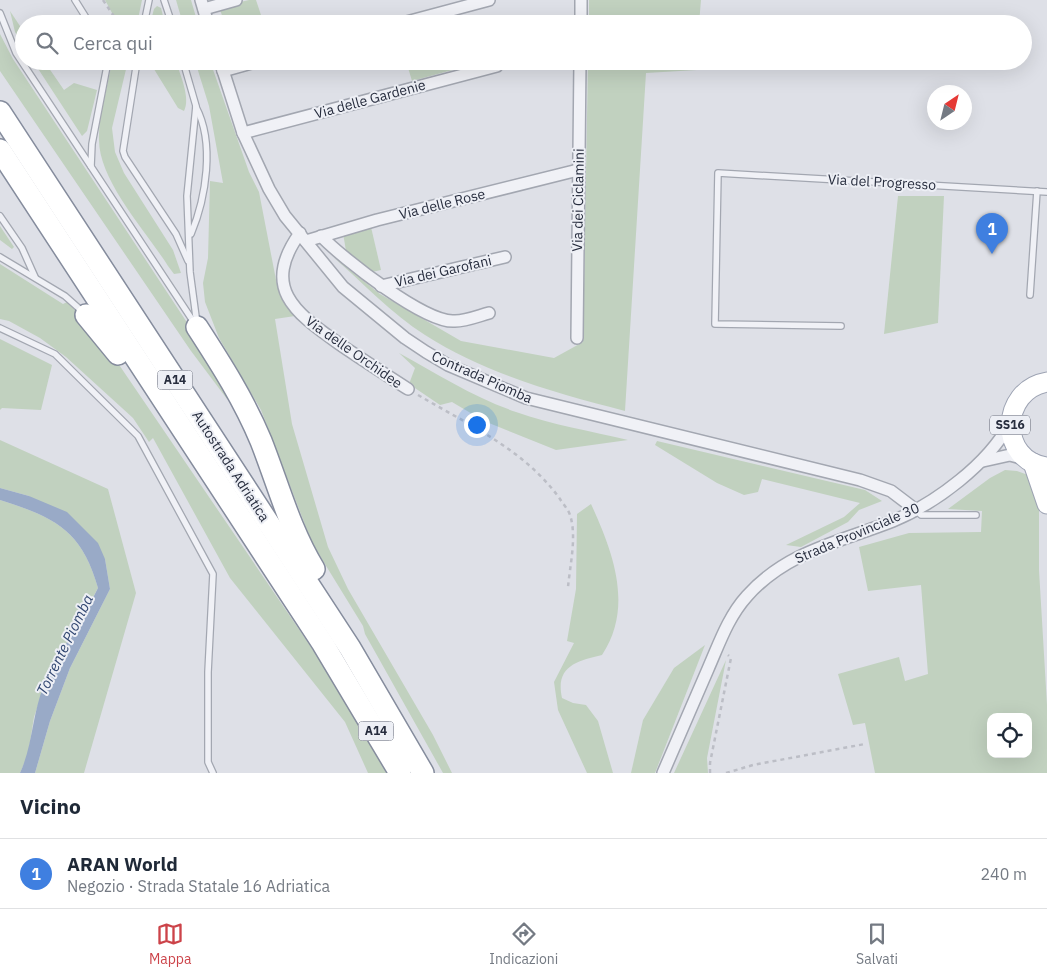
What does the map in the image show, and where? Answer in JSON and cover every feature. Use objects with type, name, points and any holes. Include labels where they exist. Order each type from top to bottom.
[{"type":"highway","name":"Autostrada Adriatica","points":[[0,112],[350,648],[423,773]]},
{"type":"highway","name":"Autostrada Adriatica","points":[[0,150],[352,690],[400,773]]},
{"type":"highway","points":[[86,315],[112,345],[205,485],[228,498]]},
{"type":"highway","points":[[197,327],[236,386],[260,440],[302,549],[352,631],[350,648]]},
{"type":"main road","name":"SS16","points":[[1047,368],[1025,392],[1012,411],[1010,423],[1014,444],[1036,463],[1047,504]]},
{"type":"main road","points":[[1025,392],[1047,382]]},
{"type":"street","points":[[202,4],[236,0]]},
{"type":"street","points":[[433,15],[489,0]]},
{"type":"street","points":[[581,15],[582,0]]},
{"type":"street","name":"Contrada Piomba","points":[[222,70],[243,133],[269,188],[285,216],[343,287],[405,338],[448,365],[526,398],[860,480],[892,491],[916,510]]},
{"type":"street","name":"Via delle Gardenie","points":[[243,133],[482,70]]},
{"type":"street","name":"Via dei Ciclamini","points":[[577,338],[580,70]]},
{"type":"street","name":"Via delle Rose","points":[[303,237],[321,236],[377,220],[578,170]]},
{"type":"street","points":[[321,236],[340,256],[381,286],[433,315],[454,322],[489,313]]},
{"type":"street","name":"Via delle Orchidee","points":[[303,237],[290,247],[284,263],[282,278],[289,302],[309,323],[408,389]]},
{"type":"street","name":"Via dei Garofani","points":[[381,286],[505,257]]},
{"type":"street","name":"Strada Provinciale 30","points":[[663,773],[718,645],[738,606],[773,573],[819,546],[893,520],[929,502],[981,462],[998,443],[1010,423]]},
{"type":"street","name":"Strada Provinciale 30","points":[[981,462],[1010,455],[1036,463]]},
{"type":"lane","points":[[75,0],[84,15]]},
{"type":"lane","points":[[146,15],[149,0]]},
{"type":"lane","points":[[164,0],[169,15]]},
{"type":"lane","points":[[0,13],[15,50]]},
{"type":"lane","points":[[27,70],[197,327]]},
{"type":"lane","points":[[91,166],[92,144],[106,70]]},
{"type":"lane","points":[[136,70],[123,151],[125,157],[176,234],[190,265]]},
{"type":"lane","points":[[186,70],[196,106],[201,116],[208,146],[199,215],[190,236]]},
{"type":"lane","points":[[196,106],[187,196],[190,265],[197,327]]},
{"type":"lane","name":"Via del Progresso","points":[[841,326],[715,324],[718,173],[1047,192]]},
{"type":"lane","points":[[1030,294],[1037,191]]},
{"type":"lane","points":[[0,216],[22,248],[35,278]]},
{"type":"lane","points":[[0,256],[65,296],[86,315]]},
{"type":"lane","points":[[0,328],[55,354],[138,436],[213,574],[208,672],[208,762],[214,773]]},
{"type":"lane","points":[[916,510],[921,515],[976,515]]},
{"type":"path","points":[[103,0],[113,15]]},
{"type":"path","points":[[408,389],[507,447],[529,464],[551,486],[570,513],[572,524],[568,587]]},
{"type":"path","points":[[710,773],[710,763],[731,658],[718,645]]},
{"type":"path","points":[[726,773],[753,765],[865,744]]},
{"type":"green space","points":[[105,0],[142,0],[139,15],[113,15]]},
{"type":"green space","points":[[176,0],[191,0],[195,15],[180,15]]},
{"type":"green space","points":[[256,0],[261,15],[222,15],[219,7]]},
{"type":"green space","points":[[589,0],[701,0],[700,15],[589,15]]},
{"type":"green space","points":[[157,6],[161,8],[163,15],[152,15]]},
{"type":"green space","points":[[10,11],[15,18],[15,32]]},
{"type":"green space","points":[[0,34],[15,62],[15,70],[20,70],[225,380],[231,391],[227,399],[191,351],[0,71]]},
{"type":"green space","points":[[39,70],[50,70],[64,90],[74,83],[97,90],[87,131],[82,136]]},
{"type":"green space","points":[[110,70],[126,70],[112,128],[115,152],[124,173],[173,250],[181,273],[174,274],[115,189],[101,156],[99,130]]},
{"type":"green space","points":[[155,70],[179,70],[186,93],[186,106],[184,111],[178,108]]},
{"type":"green space","points":[[198,70],[213,70],[249,172],[259,192],[277,285],[284,303],[295,316],[275,319],[292,424],[328,547],[348,589],[433,735],[452,773],[443,773],[365,634],[363,626],[312,543],[261,410],[219,338],[205,302],[203,283],[208,258],[210,181],[223,183],[209,106]]},
{"type":"green space","points":[[409,70],[452,70],[412,81]]},
{"type":"green space","points":[[588,70],[697,70],[646,73],[625,411],[522,381],[448,349],[413,327],[332,256],[380,294],[461,341],[554,358],[583,342]]},
{"type":"green space","points":[[898,196],[944,196],[938,323],[884,334]]},
{"type":"green space","points":[[0,226],[14,247],[12,249],[0,240]]},
{"type":"green space","points":[[371,227],[381,270],[372,272],[346,251],[343,233]]},
{"type":"green space","points":[[0,264],[63,304],[67,302],[94,328],[324,666],[369,738],[386,773],[368,773],[345,722],[230,578],[153,438],[149,442],[133,418],[66,357],[40,338],[9,321],[0,319]]},
{"type":"green space","points":[[0,339],[52,365],[41,410],[2,408],[0,410]]},
{"type":"green space","points":[[399,353],[456,385],[501,406],[543,421],[628,440],[556,450],[484,421],[452,402],[440,405],[409,384],[415,368]]},
{"type":"green space","points":[[0,440],[108,489],[136,593],[84,773],[35,773],[50,721],[70,668],[110,589],[105,559],[29,496],[0,488]]},
{"type":"green space","points":[[657,441],[865,490],[882,501],[859,510],[848,522],[801,547],[786,545],[844,517],[860,503],[762,479],[758,492],[744,495],[717,483],[655,445]]},
{"type":"green space","points":[[1005,470],[1017,471],[1028,475],[1039,491],[1039,570],[1047,705],[1047,773],[875,773],[865,723],[853,725],[838,674],[899,657],[905,681],[928,674],[921,585],[868,591],[859,547],[909,533],[981,532],[982,511],[948,509],[990,478]]},
{"type":"green space","points":[[0,500],[36,513],[51,520],[63,529],[84,552],[98,588],[45,685],[34,717],[28,755],[20,773],[0,773]]},
{"type":"green space","points":[[591,504],[613,560],[617,580],[617,618],[612,637],[602,655],[584,660],[570,667],[565,672],[561,687],[562,698],[573,703],[586,705],[598,721],[613,773],[587,773],[558,710],[554,682],[574,643],[567,641],[576,589],[577,514]]},
{"type":"green space","points":[[705,645],[655,773],[631,773],[643,720],[674,668]]},
{"type":"green space","points":[[726,660],[707,758],[708,773],[674,773]]},
{"type":"water","points":[[0,488],[29,496],[67,512],[98,543],[105,559],[110,589],[70,668],[50,721],[35,773],[20,773],[28,752],[40,696],[57,660],[98,588],[84,552],[74,539],[51,520],[0,500]]},
{"type":"place","name":"ARAN World","points":[[992,254]]},
{"type":"water label","name":"Torrente Piomba","points":[[65,645]]}]
